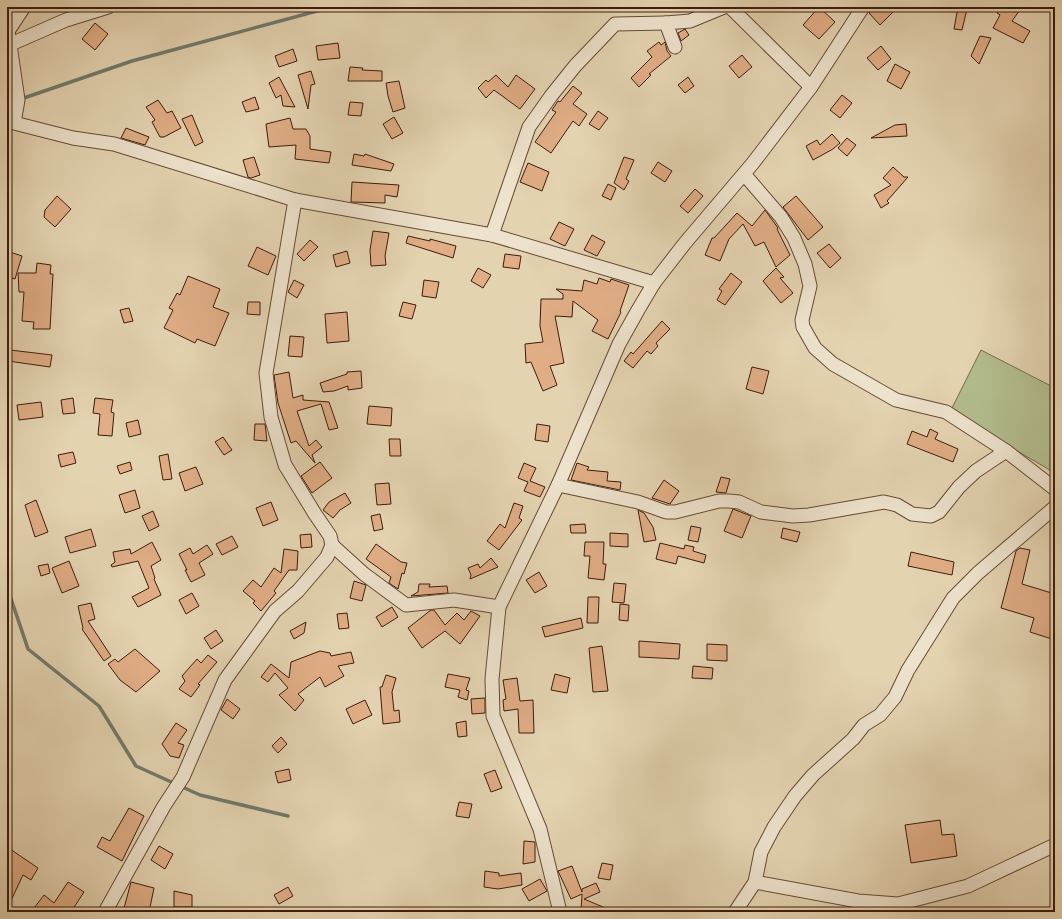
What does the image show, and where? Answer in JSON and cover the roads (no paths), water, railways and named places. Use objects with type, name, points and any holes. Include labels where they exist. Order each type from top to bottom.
[{"type":"street","points":[[24,7],[8,35],[18,100],[10,123],[73,138],[114,144],[295,200],[492,235],[654,283]]},
{"type":"street","points":[[8,35],[108,7]]},
{"type":"street","points":[[492,235],[529,127],[575,66],[615,24],[690,21],[724,7]]},
{"type":"street","points":[[730,7],[811,88]]},
{"type":"street","points":[[560,912],[540,829],[493,716],[492,679],[499,608],[558,485],[619,344],[654,283],[685,243],[744,174],[811,88],[863,7]]},
{"type":"street","points":[[666,23],[675,47]]},
{"type":"street","points":[[744,174],[781,217],[794,238],[805,264],[810,286],[802,320],[803,326],[815,348],[834,364],[877,390],[912,405],[946,412],[1006,451],[1055,489]]},
{"type":"street","points":[[105,912],[174,789],[183,777],[225,680],[275,611],[298,591],[327,557],[332,545],[330,536],[285,465],[271,417],[266,374],[295,200]]},
{"type":"street","points":[[558,485],[638,502],[666,512],[675,512],[719,501],[729,501],[739,502],[760,512],[793,516],[809,516],[884,502],[897,505],[912,514],[931,516],[939,512],[958,486],[976,471],[1006,451]]},
{"type":"street","points":[[735,912],[755,882],[761,852],[774,827],[795,796],[813,775],[864,725],[880,715],[895,697],[908,670],[953,598],[978,574],[1055,507]]},
{"type":"street","points":[[332,545],[364,574],[406,605],[454,600],[499,608]]},
{"type":"street","points":[[755,882],[858,901],[898,904],[968,886],[1055,845]]},
{"type":"waterway","points":[[7,100],[18,100],[132,61],[332,7]]},
{"type":"waterway","points":[[7,587],[28,649],[99,706],[136,766],[200,795],[288,816]]}]
